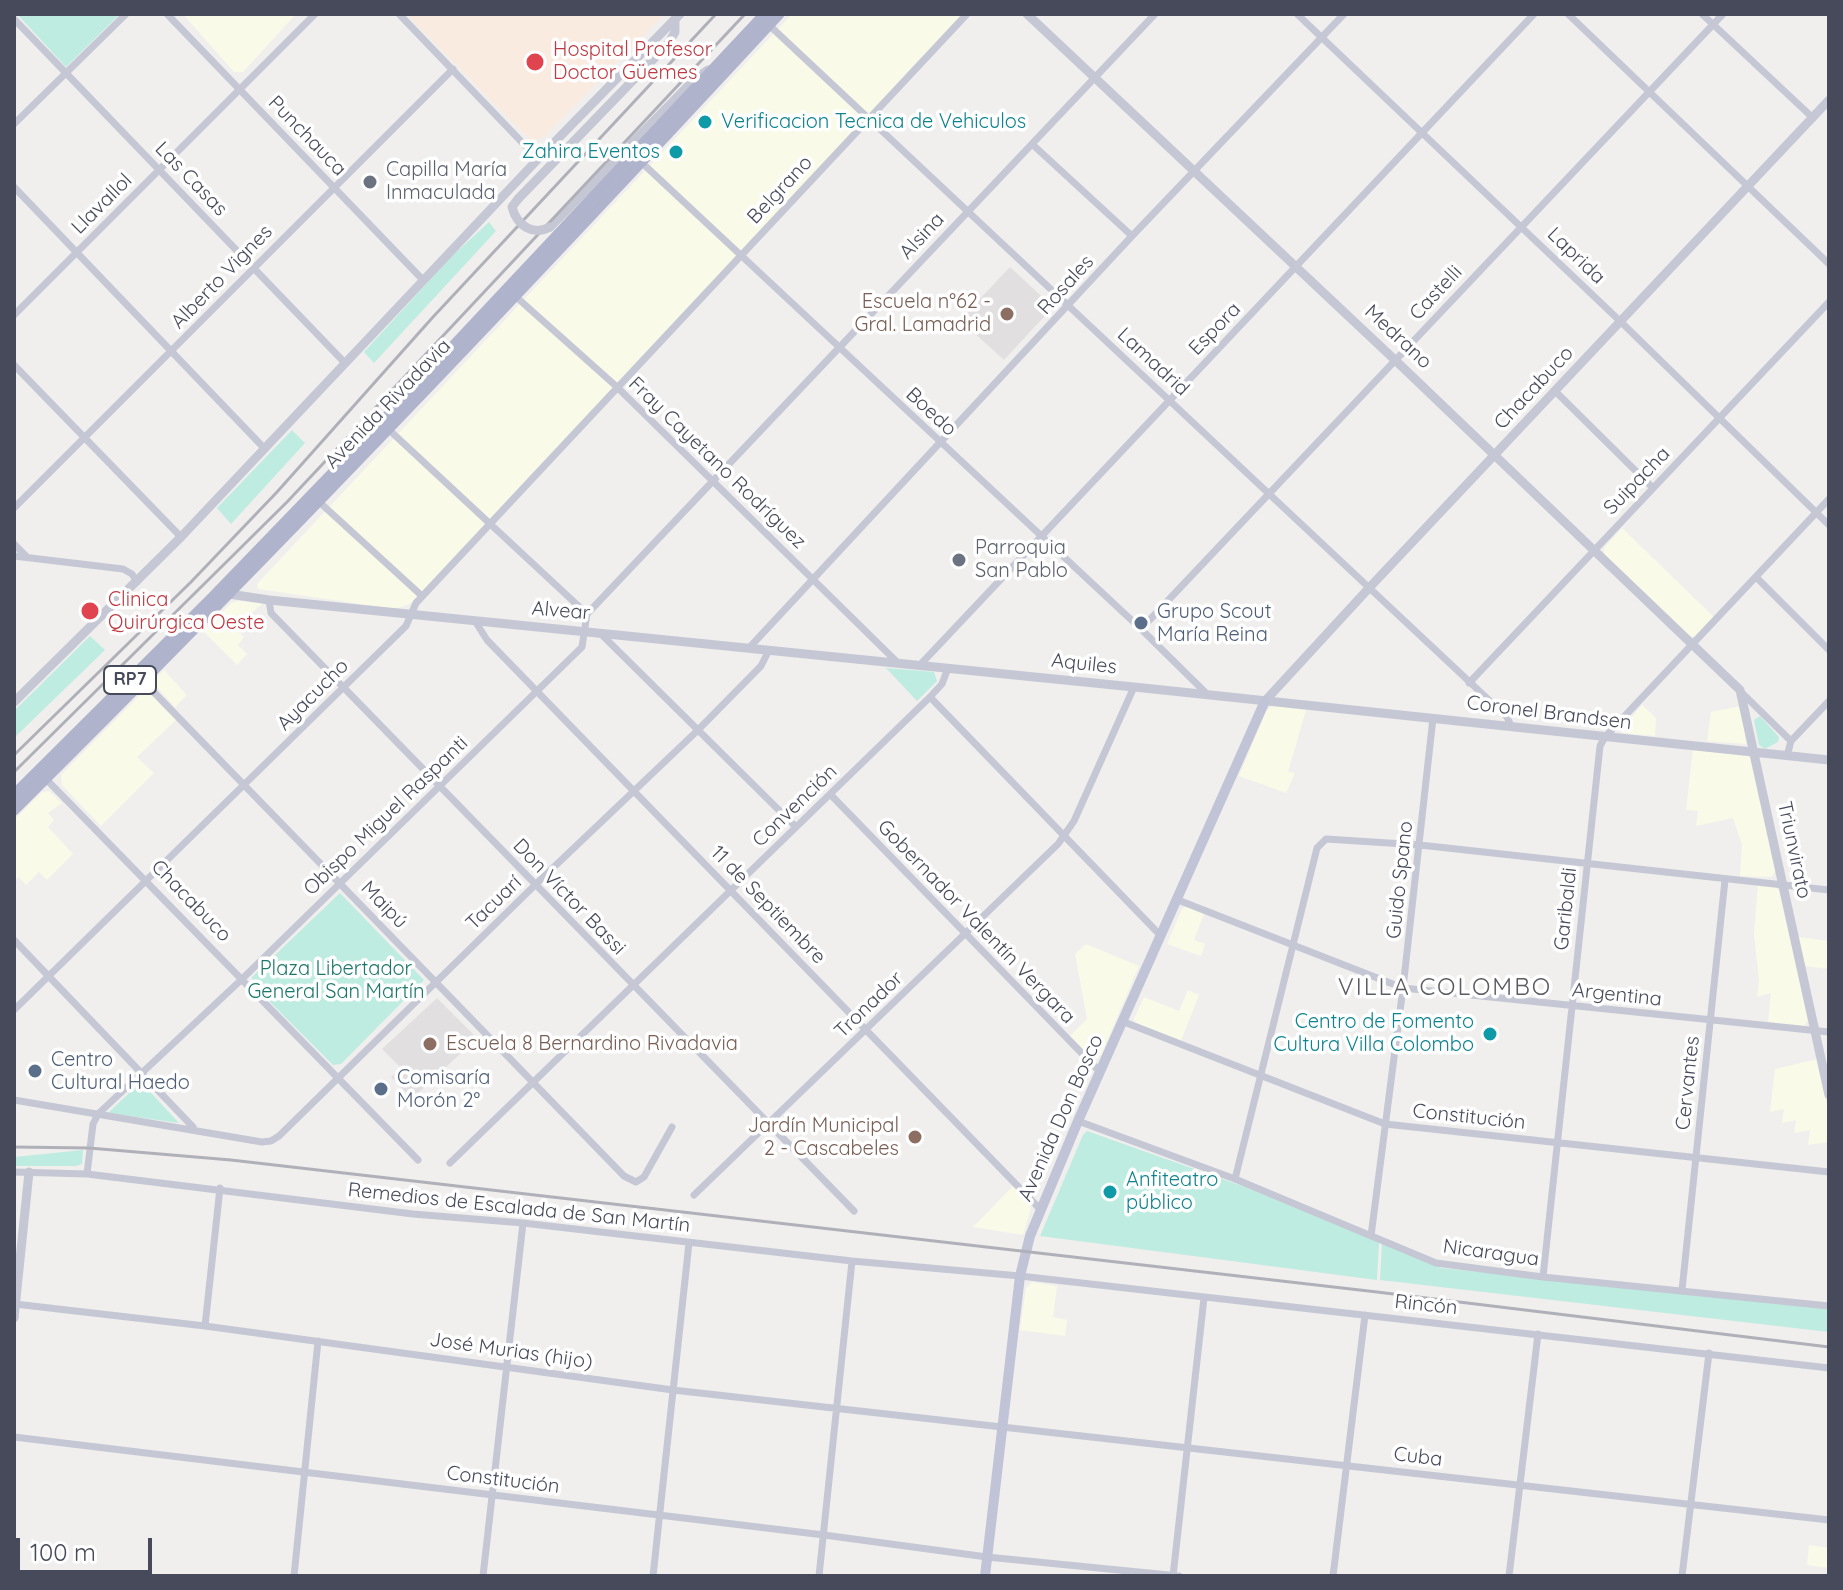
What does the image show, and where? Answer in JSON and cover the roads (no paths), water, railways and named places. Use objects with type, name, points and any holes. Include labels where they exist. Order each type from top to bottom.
[{"type":"main road","name":"Avenida Rivadavia","points":[[636,158],[721,62],[767,20],[779,14]]},
{"type":"main road","name":"Avenida Rivadavia","points":[[14,810],[42,775],[385,426],[767,20]]},
{"type":"main road","name":"Avenida Rivadavia","points":[[14,795],[42,775],[143,681],[225,591]]},
{"type":"main road","name":"Avenida Don Bosco","points":[[985,1576],[1024,1253],[1078,1121],[1265,701]]},
{"type":"street","points":[[14,124],[126,14]]},
{"type":"street","name":"Punchauca","points":[[167,14],[423,280]]},
{"type":"street","name":"Llavallol","points":[[14,315],[315,14]]},
{"type":"street","points":[[399,14],[538,159]]},
{"type":"street","name":"Belgrano","points":[[617,387],[967,14]]},
{"type":"street","name":"Medrano","points":[[1027,14],[1496,455],[1791,741]]},
{"type":"street","name":"Alsina","points":[[714,481],[1155,14]]},
{"type":"street","name":"Laprida","points":[[1297,14],[1829,525]]},
{"type":"street","name":"Rosales","points":[[813,578],[1344,14]]},
{"type":"street","name":"Espora","points":[[919,666],[1534,14]]},
{"type":"street","points":[[1568,14],[1829,264]]},
{"type":"street","points":[[1702,14],[1813,118]]},
{"type":"street","name":"Castelli","points":[[1141,629],[1723,14]]},
{"type":"street","points":[[678,16],[675,32],[668,44],[512,207],[522,225],[542,232],[550,227],[696,78],[721,62]]},
{"type":"street","points":[[14,702],[181,537],[344,362],[678,16]]},
{"type":"street","name":"Las Casas","points":[[14,19],[344,362]]},
{"type":"street","name":"Lamadrid","points":[[767,20],[869,120],[1507,717],[1511,726]]},
{"type":"street","name":"Alberto Vignes","points":[[14,508],[453,69]]},
{"type":"street","name":"Chacabuco","points":[[1265,701],[1829,100]]},
{"type":"street","points":[[1032,144],[1132,236]]},
{"type":"street","name":"Boedo","points":[[636,158],[1207,694]]},
{"type":"street","points":[[14,187],[264,448]]},
{"type":"street","name":"Fray Cayetano Rodríguez","points":[[511,293],[617,387],[899,664]]},
{"type":"street","name":"Suipacha","points":[[1469,683],[1829,302]]},
{"type":"street","points":[[14,365],[181,537]]},
{"type":"street","name":"Ayacucho","points":[[14,1010],[406,626],[422,596],[617,387]]},
{"type":"street","points":[[1556,392],[1653,488]]},
{"type":"street","points":[[385,426],[587,614],[714,481]]},
{"type":"street","points":[[315,498],[422,596]]},
{"type":"street","points":[[1605,737],[1829,499]]},
{"type":"street","points":[[14,544],[26,556]]},
{"type":"street","points":[[14,556],[123,569],[132,574],[137,582]]},
{"type":"street","points":[[749,648],[813,578]]},
{"type":"street","points":[[1757,578],[1829,650]]},
{"type":"street","name":"Alvear","points":[[225,591],[269,600],[899,664]]},
{"type":"street","name":"Don Víctor Bassi","points":[[269,600],[271,613],[854,1211]]},
{"type":"street","name":"Obispo Miguel Raspanti","points":[[98,1114],[241,980],[582,647],[587,614]]},
{"type":"street","name":"11 de Septiembre","points":[[475,621],[487,640],[1041,1210]]},
{"type":"street","points":[[599,633],[796,827]]},
{"type":"street","name":"Tacuarí","points":[[195,1129],[262,1142],[279,1136],[697,731],[761,666],[769,650]]},
{"type":"street","name":"Aquiles","points":[[899,664],[1265,701]]},
{"type":"street","name":"Convención","points":[[450,1163],[930,697],[942,684],[948,668]]},
{"type":"street","name":"Maipú","points":[[143,681],[624,1176],[636,1182],[649,1171],[672,1127]]},
{"type":"street","points":[[1063,836],[1074,821],[1134,687]]},
{"type":"street","points":[[1740,690],[1754,753]]},
{"type":"street","points":[[930,697],[1161,936]]},
{"type":"street","name":"Coronel Brandsen","points":[[1265,701],[1829,760]]},
{"type":"street","points":[[1787,756],[1791,741],[1829,701]]},
{"type":"street","name":"Guido Spano","points":[[1371,1236],[1433,718]]},
{"type":"street","name":"Garibaldi","points":[[1543,1277],[1600,746],[1605,737]]},
{"type":"street","name":"Triunvirato","points":[[1754,753],[1829,1095]]},
{"type":"street","name":"Chacabuco","points":[[42,775],[418,1160]]},
{"type":"street","name":"Gobernador Valentín Vergara","points":[[830,794],[1100,1072]]},
{"type":"street","name":"Tronador","points":[[694,1195],[1063,836]]},
{"type":"street","points":[[1235,1179],[1317,848],[1330,837],[1829,890]]},
{"type":"street","name":"Cervantes","points":[[1682,1290],[1725,880]]},
{"type":"street","name":"Argentina","points":[[1178,900],[1403,988],[1829,1032]]},
{"type":"street","points":[[14,940],[195,1129]]},
{"type":"street","name":"Constitución","points":[[1124,1022],[1385,1124],[1829,1172]]},
{"type":"street","points":[[14,1100],[195,1129]]},
{"type":"street","points":[[87,1174],[93,1124],[98,1114]]},
{"type":"street","name":"Nicaragua","points":[[1078,1121],[1235,1179],[1436,1263],[1829,1306]]},
{"type":"street","name":"Remedios de Escalada de San Martín","points":[[14,1172],[87,1174],[413,1214],[1020,1276]]},
{"type":"street","points":[[14,1318],[29,1172]]},
{"type":"street","points":[[205,1326],[220,1188]]},
{"type":"street","points":[[483,1576],[523,1223]]},
{"type":"street","points":[[653,1576],[689,1243]]},
{"type":"street","points":[[819,1576],[852,1261]]},
{"type":"street","name":"Rincón","points":[[1020,1276],[1829,1368]]},
{"type":"street","points":[[1175,1576],[1204,1298]]},
{"type":"street","name":"José Murias (hijo)","points":[[15,1304],[205,1326],[673,1390],[1002,1426]]},
{"type":"street","points":[[1333,1576],[1365,1315]]},
{"type":"street","points":[[1509,1576],[1538,1334]]},
{"type":"street","points":[[294,1576],[318,1341]]},
{"type":"street","points":[[1682,1576],[1709,1353]]},
{"type":"street","name":"Cuba","points":[[1002,1426],[1829,1520]]},
{"type":"street","name":"Constitución","points":[[14,1437],[987,1557],[1175,1576]]},
{"type":"railway","points":[[14,755],[191,582],[277,492],[433,317],[716,14]]},
{"type":"railway","points":[[14,772],[287,502],[745,14]]},
{"type":"railway","points":[[14,1147],[89,1148],[231,1160],[1829,1347]]},
{"type":"place","name":"Hospital Profesor Doctor Güemes","points":[[535,62]]},
{"type":"place","name":"Verificacion Tecnica de Vehiculos","points":[[705,122]]},
{"type":"place","name":"Zahira Eventos","points":[[676,152]]},
{"type":"place","name":"Capilla María Inmaculada","points":[[370,182]]},
{"type":"place","name":"Escuela n°62 - Gral. Lamadrid","points":[[1007,314]]},
{"type":"place","name":"Parroquia San Pablo","points":[[959,560]]},
{"type":"place","name":"Clinica Quirúrgica Oeste","points":[[90,611]]},
{"type":"place","name":"Grupo Scout María Reina","points":[[1141,623]]},
{"type":"place","name":"Centro de Fomento Cultura Villa Colombo","points":[[1490,1034]]},
{"type":"place","name":"Escuela 8 Bernardino Rivadavia","points":[[430,1044]]},
{"type":"place","name":"Centro Cultural Haedo","points":[[35,1071]]},
{"type":"place","name":"Comisaría Morón 2°","points":[[381,1089]]},
{"type":"place","name":"Jardín Municipal 2 - Cascabeles","points":[[915,1137]]},
{"type":"place","name":"Anfiteatro público","points":[[1110,1192]]},
{"type":"district","name":"VILLA COLOMBO","points":[[1445,988]]},
{"type":"park label","name":"Plaza Libertador General San Martín","points":[[336,980]]}]
